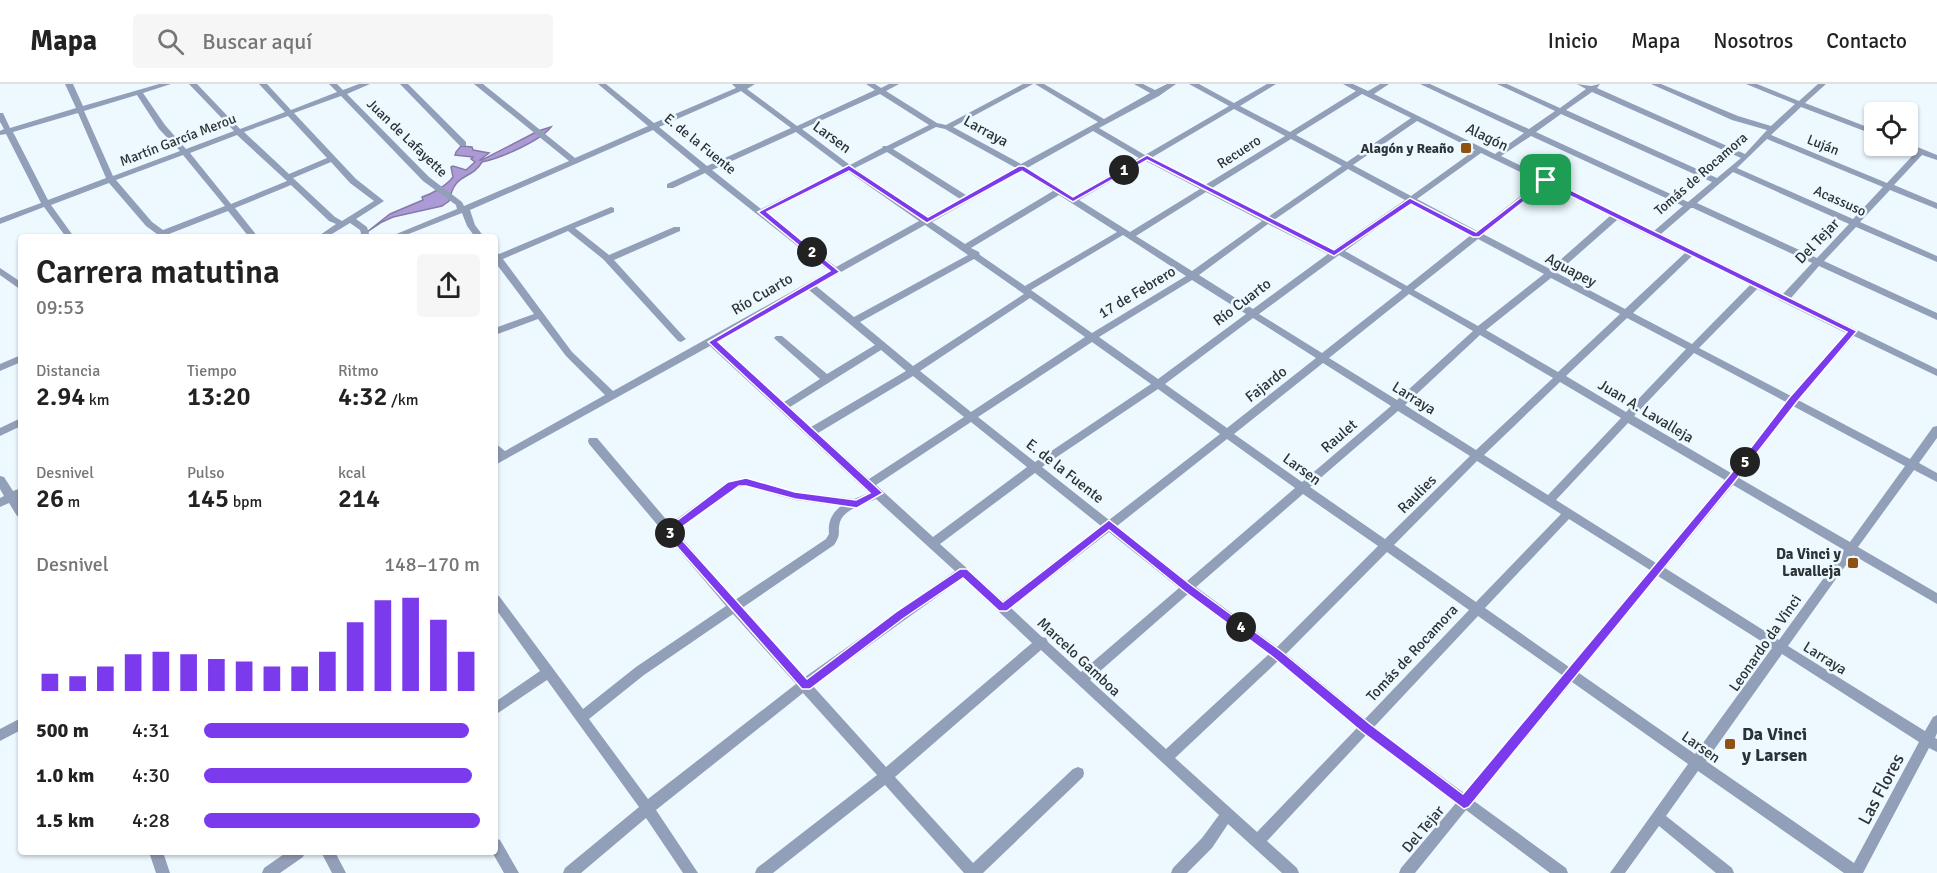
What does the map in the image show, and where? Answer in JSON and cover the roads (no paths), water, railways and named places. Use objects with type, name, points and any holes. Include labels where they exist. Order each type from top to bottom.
[{"type":"street","points":[[69,84],[111,180],[149,224],[163,234]]},
{"type":"street","points":[[0,134],[167,84]]},
{"type":"street","points":[[193,84],[239,132],[332,219],[342,224]]},
{"type":"street","points":[[263,84],[353,181],[380,201],[326,234]]},
{"type":"street","name":"Juan de Lafayette","points":[[333,84],[426,179],[464,209],[471,226],[478,234]]},
{"type":"street","name":"Martín García Merou","points":[[0,221],[366,84]]},
{"type":"street","points":[[404,84],[464,144]]},
{"type":"street","points":[[478,84],[574,161]]},
{"type":"street","name":"Larraya","points":[[870,84],[934,125],[947,127],[1022,168],[1932,743]]},
{"type":"street","points":[[670,186],[895,84]]},
{"type":"street","points":[[1005,84],[1015,90]]},
{"type":"street","points":[[947,127],[1029,84]]},
{"type":"street","points":[[1039,84],[1104,122]]},
{"type":"street","points":[[1138,84],[1156,94]]},
{"type":"street","name":"Río Cuarto","points":[[499,459],[1172,84]]},
{"type":"street","name":"Aguapey","points":[[1193,84],[1937,478]]},
{"type":"street","points":[[1073,200],[1272,84]]},
{"type":"street","name":"Alagón","points":[[1347,84],[1937,373]]},
{"type":"street","name":"Recuero","points":[[811,432],[913,371],[1028,292],[1206,189],[1289,136],[1365,92],[1385,84]]},
{"type":"street","points":[[1424,84],[1937,317]]},
{"type":"street","points":[[1501,84],[1717,181]]},
{"type":"street","points":[[1581,84],[1595,86],[1746,157]]},
{"type":"street","name":"Luján","points":[[1655,84],[1937,206]]},
{"type":"street","points":[[1750,84],[1864,129]]},
{"type":"street","name":"Tomás de Rocamora","points":[[1656,234],[1746,157],[1821,84]]},
{"type":"street","name":"E. de la Fuente","points":[[607,85],[705,169],[836,272]]},
{"type":"street","points":[[401,234],[655,126],[743,85]]},
{"type":"street","name":"Larsen","points":[[743,85],[795,129],[849,168],[976,254],[1303,488],[1856,873]]},
{"type":"street","points":[[1497,156],[1595,86]]},
{"type":"street","points":[[139,93],[162,128],[185,152],[252,234]]},
{"type":"street","points":[[0,115],[46,204],[68,234]]},
{"type":"street","name":"17 de Febrero","points":[[868,485],[1092,337],[1192,276],[1267,221],[1417,118]]},
{"type":"street","points":[[762,212],[934,125]]},
{"type":"street","name":"Juan A. Lavalleja","points":[[1093,128],[1267,221],[1407,289],[1937,599]]},
{"type":"street","points":[[886,148],[966,199]]},
{"type":"street","name":"Río Cuarto","points":[[932,544],[1035,467],[1158,384],[1482,149]]},
{"type":"street","points":[[1918,150],[1937,158]]},
{"type":"street","name":"Del Tejar","points":[[1785,298],[1921,151]]},
{"type":"street","points":[[166,234],[332,159]]},
{"type":"street","name":"Acassuso","points":[[1732,169],[1937,259]]},
{"type":"street","name":"Fajardo","points":[[1003,608],[1227,434],[1546,180]]},
{"type":"street","points":[[965,248],[1059,191]]},
{"type":"street","points":[[498,257],[611,210]]},
{"type":"street","name":"Raulet","points":[[1082,680],[1398,405],[1479,330],[1550,274],[1617,215]]},
{"type":"street","points":[[350,219],[364,229],[365,234]]},
{"type":"street","points":[[569,228],[608,259],[681,339]]},
{"type":"street","points":[[608,259],[677,229]]},
{"type":"street","name":"Raulies","points":[[1166,758],[1278,654],[1476,456],[1561,378],[1691,252]]},
{"type":"street","points":[[853,322],[976,254]]},
{"type":"street","points":[[498,261],[569,354],[612,396]]},
{"type":"street","points":[[0,272],[18,285]]},
{"type":"street","points":[[1548,501],[1757,284]]},
{"type":"street","name":"E. de la Fuente","points":[[810,286],[913,371],[1188,588],[1278,654],[1366,728],[1561,873]]},
{"type":"street","points":[[498,331],[540,315]]},
{"type":"street","name":"Del Tejar","points":[[1406,873],[1732,479],[1792,401],[1852,331]]},
{"type":"street","points":[[779,338],[826,379]]},
{"type":"street","name":"Marcelo Gamboa","points":[[712,342],[1292,873]]},
{"type":"street","points":[[783,406],[881,345]]},
{"type":"street","points":[[0,368],[18,359]]},
{"type":"street","points":[[0,432],[18,423]]},
{"type":"street","name":"Leonardo da Vinci","points":[[1617,873],[1659,818],[1696,762],[1728,721],[1937,430]]},
{"type":"street","points":[[593,441],[734,607],[973,873],[1078,773]]},
{"type":"street","points":[[0,480],[16,495],[0,503]]},
{"type":"street","points":[[668,531],[732,485],[739,483],[746,482],[795,496],[857,504]]},
{"type":"street","points":[[581,718],[640,671],[830,542],[835,535],[832,525],[837,515],[878,493]]},
{"type":"street","name":"Tomás de Rocamora","points":[[1257,842],[1567,514]]},
{"type":"street","points":[[570,873],[647,808],[806,686],[900,615],[963,572]]},
{"type":"street","points":[[498,603],[647,808],[691,873]]},
{"type":"street","points":[[762,873],[886,776],[1042,642]]},
{"type":"street","points":[[498,707],[548,672]]},
{"type":"street","name":"Las Flores","points":[[1856,873],[1932,743],[1937,721]]},
{"type":"street","points":[[0,735],[18,726]]},
{"type":"street","points":[[1178,873],[1207,843],[1227,814]]},
{"type":"street","points":[[1659,818],[1727,873]]},
{"type":"street","points":[[498,850],[512,873]]},
{"type":"street","points":[[157,855],[163,873]]},
{"type":"street","points":[[268,873],[294,855]]},
{"type":"street","points":[[330,855],[339,873]]},
{"type":"place","name":"Alagón y Reaño","points":[[1466,148]]},
{"type":"place","name":"Da Vinci y Lavalleja","points":[[1853,563]]},
{"type":"place","name":"Da Vinci y Larsen","points":[[1730,744]]}]
